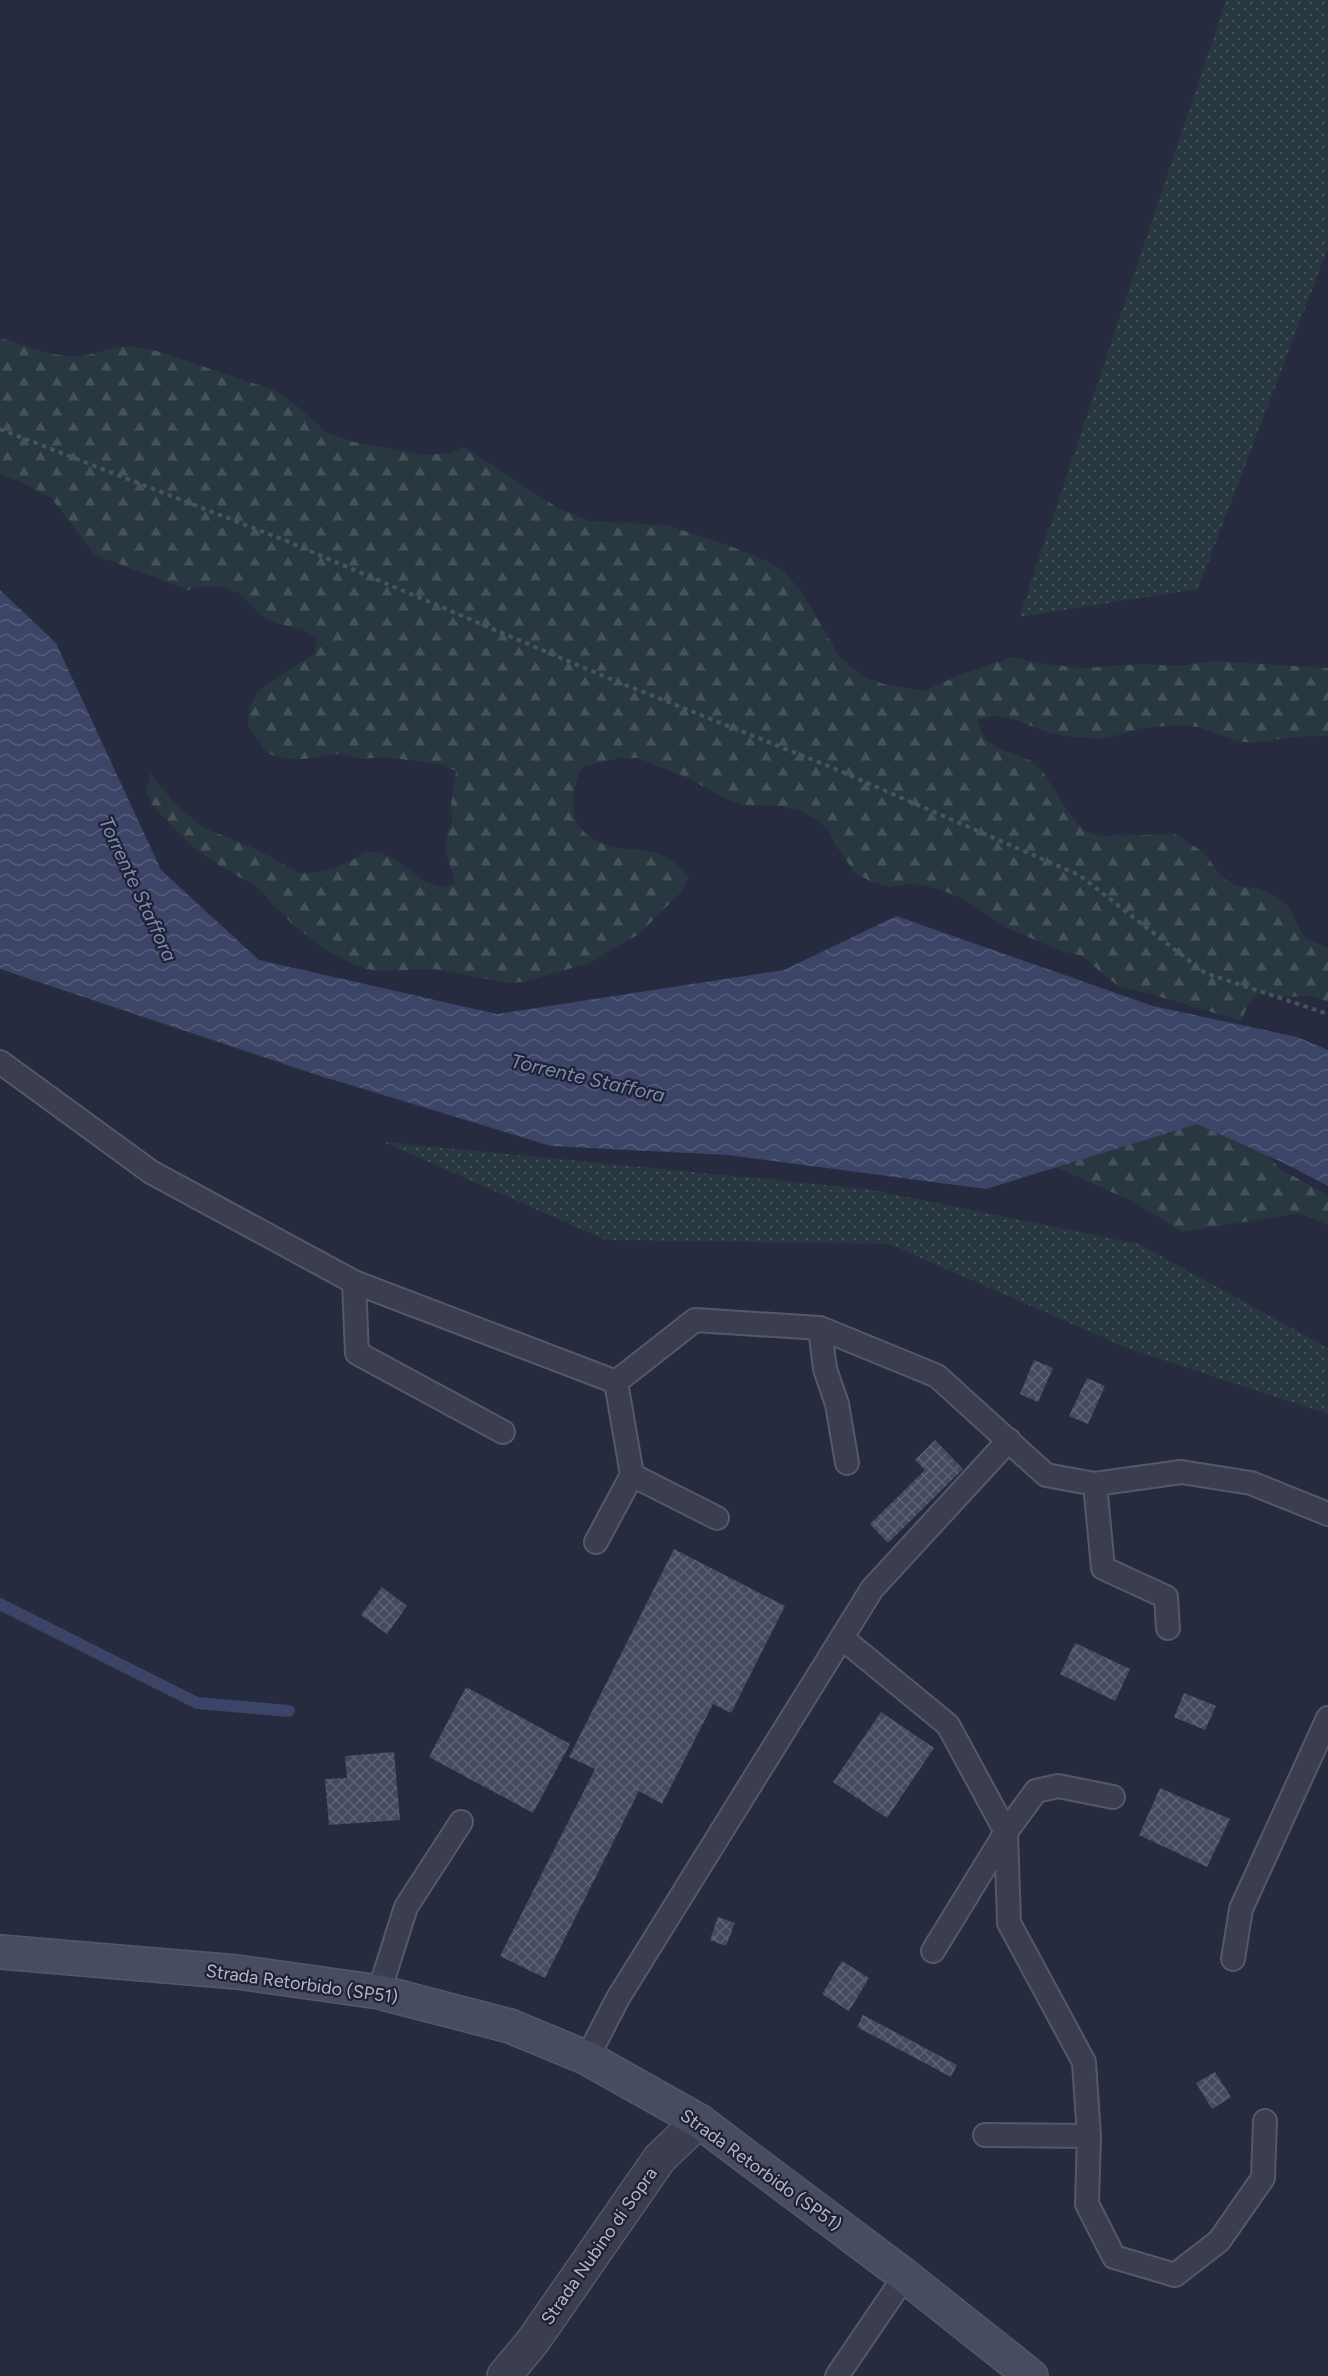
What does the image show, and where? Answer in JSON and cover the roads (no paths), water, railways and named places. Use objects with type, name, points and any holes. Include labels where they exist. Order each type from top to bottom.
[{"type":"street","name":"Strada Retorbido (SP51)","points":[[0,1952],[237,1972],[379,1992],[510,2026],[587,2058],[699,2121],[905,2276],[1031,2376]]},
{"type":"street","name":"Strada Nubino di Sopra","points":[[504,2376],[533,2341],[660,2158],[699,2121]]},
{"type":"lane","points":[[0,1062],[151,1172],[354,1282],[616,1382]]},
{"type":"lane","points":[[354,1282],[357,1353],[503,1432]]},
{"type":"lane","points":[[616,1382],[695,1320],[820,1328],[938,1376],[1046,1475],[1095,1484],[1180,1472],[1251,1483],[1328,1514]]},
{"type":"lane","points":[[820,1328],[825,1370],[837,1404],[847,1463]]},
{"type":"lane","points":[[596,1542],[632,1475],[616,1382]]},
{"type":"lane","points":[[587,2058],[618,1998],[872,1590],[1009,1440]]},
{"type":"lane","points":[[632,1475],[717,1518]]},
{"type":"lane","points":[[1095,1484],[1103,1568],[1166,1597],[1168,1628]]},
{"type":"lane","points":[[842,1638],[948,1725],[1006,1832],[1010,1923],[1084,2062],[1089,2136],[1087,2204],[1114,2257],[1175,2275],[1219,2241],[1263,2178],[1265,2121]]},
{"type":"lane","points":[[1233,1959],[1240,1909],[1328,1718]]},
{"type":"lane","points":[[933,1951],[1006,1832],[1036,1791],[1058,1786],[1113,1797]]},
{"type":"lane","points":[[379,1992],[406,1907],[461,1822]]},
{"type":"lane","points":[[985,2135],[1089,2136]]},
{"type":"lane","points":[[837,2376],[905,2276]]},
{"type":"water","name":"Torrente Staffora","points":[[0,590],[56,643],[161,870],[259,960],[497,1014],[784,970],[896,916],[1153,1006],[1297,1037],[1328,1050],[1328,1186],[1284,1163],[1197,1124],[986,1189],[727,1155],[551,1146],[317,1075],[0,969]]},
{"type":"waterway","points":[[0,1604],[197,1703],[289,1711]]}]
